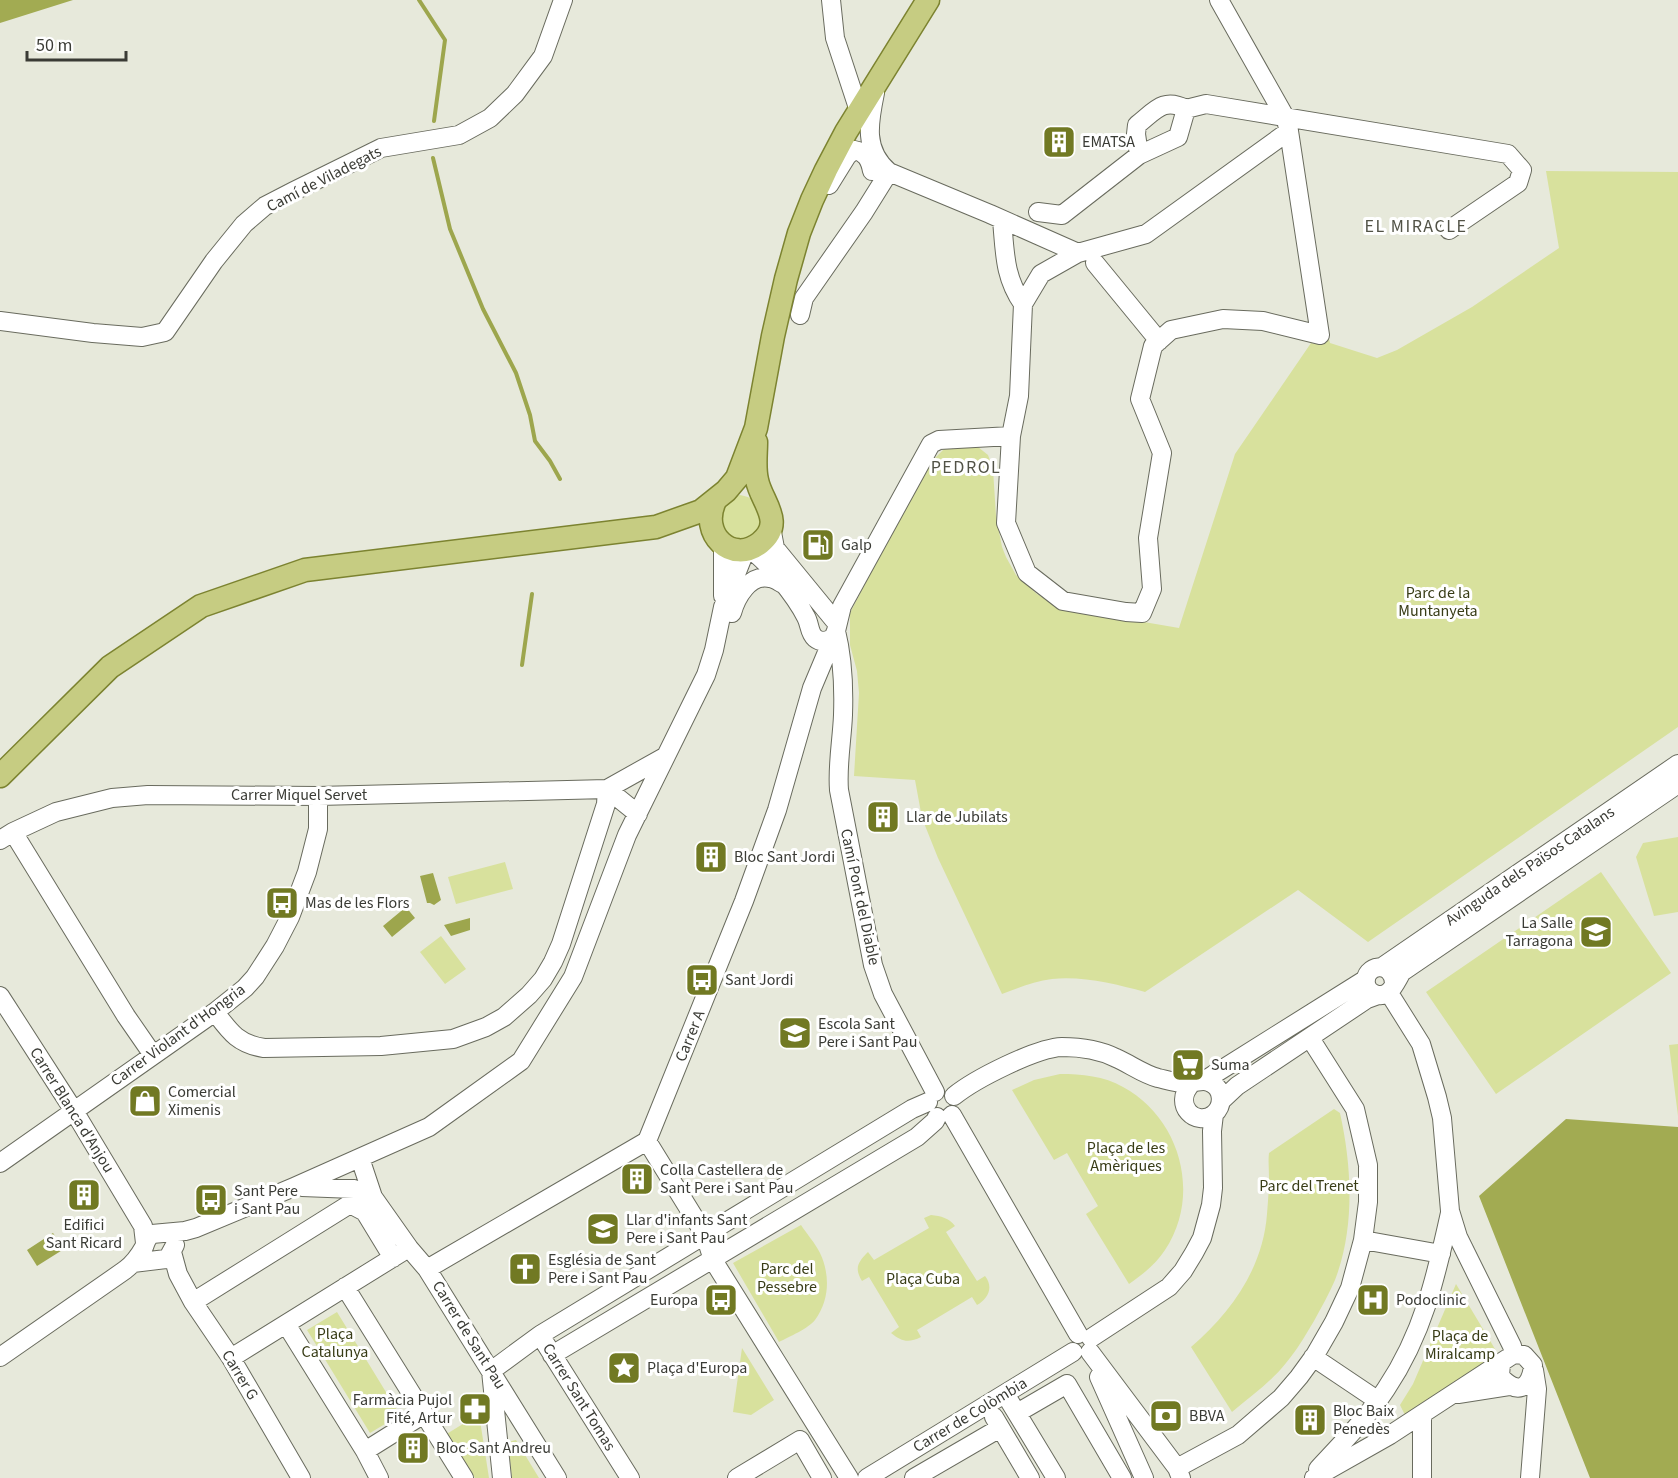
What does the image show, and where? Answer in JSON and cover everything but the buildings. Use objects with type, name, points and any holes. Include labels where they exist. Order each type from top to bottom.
[{"type":"main road","points":[[720,542],[712,531],[709,520],[710,510],[737,478],[756,428],[780,302],[799,233],[826,170],[877,81],[928,0]]},
{"type":"main road","points":[[656,527],[703,533],[738,550],[747,549],[763,541],[771,526],[772,517],[757,481],[756,428]]},
{"type":"main road","points":[[0,776],[110,668],[201,606],[304,570],[656,527],[701,510],[736,488],[747,488],[757,492],[765,499]]},
{"type":"street","name":"Camí de Viladegats","points":[[0,321],[142,337],[165,332],[214,261],[244,224],[265,206],[381,148],[459,135],[490,118],[515,94],[543,56],[562,0]]},
{"type":"street","points":[[831,0],[835,38],[859,111]]},
{"type":"street","points":[[1219,0],[1287,124],[1320,335],[1263,321],[1223,319],[1171,330],[1153,346],[1140,399],[1162,453],[1148,538],[1152,589],[1142,613],[1063,601],[1027,573],[1006,523],[1011,436],[1019,396],[1023,304],[1041,274],[1078,253],[1146,234],[1287,124]]},
{"type":"street","points":[[877,81],[869,120],[869,132],[877,160],[889,172],[1078,253]]},
{"type":"street","points":[[1139,154],[1137,125],[1163,104],[1175,104],[1186,109],[1206,104],[1287,124],[1508,154],[1522,170],[1518,183],[1449,230]]},
{"type":"street","points":[[1038,212],[1062,214],[1139,154],[1178,137],[1186,109]]},
{"type":"street","points":[[799,233],[847,156],[861,146],[869,132]]},
{"type":"street","points":[[854,150],[862,152],[868,158],[874,195]]},
{"type":"street","points":[[800,315],[804,298],[889,172]]},
{"type":"street","points":[[1002,220],[1008,273],[1013,290],[1023,304]]},
{"type":"street","points":[[1095,263],[1159,341]]},
{"type":"street","points":[[827,628],[931,444],[939,440],[1011,436]]},
{"type":"street","name":"Camí Pont del Diable","points":[[771,526],[775,548],[827,628],[844,677],[840,683]]},
{"type":"street","points":[[720,542],[723,607]]},
{"type":"street","points":[[0,1357],[157,1245],[429,1127],[521,1061],[573,977],[627,835],[706,675],[723,607],[747,549]]},
{"type":"street","name":"Camí Pont del Diable","points":[[747,549],[759,555],[807,618],[827,628]]},
{"type":"street","points":[[714,650],[726,632],[734,605],[747,586],[761,578],[769,578],[784,585]]},
{"type":"street","name":"Camí Pont del Diable","points":[[827,628],[840,683],[843,714],[839,790],[871,959],[883,994],[938,1107],[1083,1346],[1144,1478]]},
{"type":"street","name":"Carrer A","points":[[647,1141],[744,901],[777,810],[812,688],[813,648],[827,628]]},
{"type":"street","points":[[812,688],[822,675],[831,674],[840,683]]},
{"type":"street","name":"Carrer Miquel Servet","points":[[6,836],[56,812],[112,798],[148,795],[318,796],[607,789],[666,756]]},
{"type":"street","name":"Avinguda dels Països Catalans","points":[[1382,967],[1678,764]]},
{"type":"street","name":"Avinguda dels Països Catalans","points":[[1218,1108],[1237,1086],[1367,999],[1387,990],[1402,972],[1678,784]]},
{"type":"street","points":[[607,789],[638,814]]},
{"type":"street","points":[[215,1012],[230,1033],[239,1040],[264,1048],[381,1046],[453,1039],[486,1027],[504,1017],[543,979],[561,944],[606,804],[607,789]]},
{"type":"street","name":"Carrer Violant d'Hongria","points":[[0,1163],[215,1012],[255,977],[290,917],[307,872],[318,829],[318,796]]},
{"type":"street","points":[[6,836],[153,1055]]},
{"type":"street","points":[[552,1355],[917,1137],[935,1121],[940,1090],[946,1090],[954,1096],[973,1083],[1031,1054],[1060,1047],[1089,1049],[1114,1057],[1155,1077],[1198,1082],[1212,1083],[1221,1094],[1218,1108],[1207,1117],[1200,1118],[1187,1110],[1184,1104],[1186,1089],[1198,1082],[1366,979],[1373,969],[1382,967],[1393,975],[1387,990]]},
{"type":"street","points":[[1366,979],[1368,988],[1374,994],[1387,990]]},
{"type":"street","points":[[1387,990],[1421,1044],[1442,1118],[1450,1211],[1458,1237],[1512,1346],[1500,1376],[1513,1387],[1532,1432]]},
{"type":"street","name":"Carrer Blanca d'Anjou","points":[[0,996],[157,1245]]},
{"type":"street","points":[[1083,1346],[1179,1473],[1238,1435],[1281,1398],[1299,1377],[1334,1322],[1350,1288],[1363,1239],[1368,1202],[1368,1165],[1354,1109],[1310,1038]]},
{"type":"street","points":[[540,1335],[912,1109],[938,1107]]},
{"type":"street","name":"Carrer de Colòmbia","points":[[869,1476],[1083,1346],[1169,1287],[1183,1271],[1202,1238],[1211,1205],[1212,1131],[1218,1108]]},
{"type":"street","points":[[900,1116],[910,1125],[917,1137]]},
{"type":"street","points":[[427,1269],[647,1141],[705,1235],[713,1260],[849,1478]]},
{"type":"street","points":[[294,1187],[354,1189],[373,1197],[376,1170],[387,1146]]},
{"type":"street","points":[[354,1189],[352,1171],[359,1159]]},
{"type":"street","name":"Carrer de Sant Pau","points":[[359,1159],[373,1197],[409,1248],[427,1269],[557,1478]]},
{"type":"street","points":[[193,1302],[350,1204],[365,1212],[393,1258]]},
{"type":"street","points":[[1312,1478],[1387,1388],[1403,1360],[1430,1299],[1450,1211]]},
{"type":"street","points":[[1363,1239],[1441,1254]]},
{"type":"street","name":"Carrer G","points":[[157,1245],[231,1358],[301,1478]]},
{"type":"street","points":[[231,1358],[409,1248]]},
{"type":"street","points":[[345,1287],[464,1478]]},
{"type":"street","points":[[286,1324],[365,1451],[379,1478]]},
{"type":"street","name":"Carrer Sant Tomas","points":[[491,1371],[540,1335],[630,1478]]},
{"type":"street","points":[[1312,1478],[1390,1435],[1507,1358],[1524,1355],[1533,1365],[1537,1389],[1530,1478]]},
{"type":"street","points":[[1313,1358],[1377,1400]]},
{"type":"street","points":[[1450,1395],[1526,1385],[1532,1378],[1533,1365]]},
{"type":"street","points":[[491,1371],[502,1478]]},
{"type":"street","points":[[1017,1413],[1067,1384],[1122,1478]]},
{"type":"street","points":[[1005,1394],[1056,1478]]},
{"type":"street","points":[[987,1405],[1030,1478]]},
{"type":"street","points":[[1422,1413],[1422,1478]]},
{"type":"street","points":[[365,1451],[424,1414]]},
{"type":"street","name":"Carrer de Colòmbia","points":[[914,1478],[1000,1428]]},
{"type":"street","points":[[737,1478],[800,1440],[822,1478]]},
{"type":"green space","name":"Parc de la Muntanyeta","points":[[1546,171],[1678,172],[1678,727],[1368,942],[1298,890],[1145,992],[1099,981],[1064,978],[1039,981],[1002,994],[938,858],[922,818],[915,780],[854,776],[859,693],[857,671],[850,645],[850,613],[886,543],[934,459],[945,448],[973,446],[988,455],[993,469],[996,516],[1002,547],[1016,575],[1037,594],[1047,600],[1103,615],[1179,628],[1235,454],[1311,343],[1321,342],[1328,335],[1330,343],[1377,358],[1397,350],[1472,307],[1559,248]]},
{"type":"green space","points":[[740,495],[754,501],[763,522],[757,533],[740,541],[723,533],[720,507],[732,497]]},
{"type":"green space","points":[[1678,837],[1678,912],[1654,916],[1636,857],[1643,843]]},
{"type":"green space","points":[[505,862],[513,889],[456,904],[448,877]]},
{"type":"green space","points":[[1601,872],[1671,973],[1496,1094],[1426,992]]},
{"type":"green space","points":[[441,936],[466,969],[445,984],[420,952]]},
{"type":"green space","points":[[1678,1044],[1678,1116],[1669,1045]]},
{"type":"green space","name":"Plaça de les Amèriques","points":[[1060,1074],[1085,1075],[1108,1080],[1143,1101],[1159,1118],[1171,1137],[1179,1159],[1183,1182],[1182,1205],[1176,1228],[1157,1260],[1129,1284],[1086,1214],[1098,1206],[1067,1153],[1054,1160],[1012,1090],[1034,1080]]},
{"type":"green space","name":"Parc del Trenet","points":[[1334,1109],[1340,1113],[1344,1134],[1350,1197],[1346,1240],[1335,1280],[1314,1321],[1290,1358],[1267,1383],[1232,1412],[1191,1347],[1206,1334],[1232,1304],[1252,1271],[1264,1234],[1267,1214],[1269,1153]]},
{"type":"green space","name":"Plaça Cuba","points":[[931,1215],[944,1218],[955,1226],[946,1232],[977,1281],[985,1276],[989,1288],[987,1296],[977,1305],[972,1297],[917,1330],[921,1337],[906,1341],[891,1333],[899,1327],[869,1277],[862,1281],[858,1265],[868,1252],[874,1260],[929,1228],[924,1218]]},
{"type":"green space","name":"Parc del Pessebre","points":[[801,1225],[816,1246],[823,1261],[827,1278],[826,1296],[820,1312],[812,1323],[779,1342],[733,1263]]},
{"type":"green space","name":"Plaça de Miralcamp","points":[[1456,1284],[1498,1354],[1406,1417],[1400,1405],[1413,1384]]},
{"type":"green space","name":"Plaça Catalunya","points":[[337,1312],[400,1415],[370,1433],[307,1330]]},
{"type":"green space","points":[[742,1348],[774,1400],[751,1415],[733,1412]]},
{"type":"green space","points":[[479,1414],[489,1478],[475,1478],[445,1435]]},
{"type":"green space","points":[[516,1440],[539,1478],[512,1478],[508,1442]]},
{"type":"shaded area","points":[[0,0],[73,0],[0,23]]},
{"type":"shaded area","points":[[433,873],[441,900],[434,905],[427,903],[420,876]]},
{"type":"shaded area","points":[[406,907],[415,918],[392,937],[383,926]]},
{"type":"shaded area","points":[[470,918],[470,930],[451,936],[444,925]]},
{"type":"shaded area","points":[[1566,1119],[1678,1127],[1678,1478],[1590,1478],[1479,1196]]},
{"type":"shaded area","points":[[53,1233],[64,1249],[37,1266],[27,1250]]},
{"type":"waterway","points":[[419,0],[445,40],[434,121]]},
{"type":"waterway","points":[[433,158],[450,229],[483,309],[516,373],[530,415],[535,441],[560,479]]},
{"type":"waterway","points":[[522,665],[532,594]]},
{"type":"place","name":"EMATSA","points":[[1059,142]]},
{"type":"place","name":"Galp","points":[[818,545]]},
{"type":"place","name":"Llar de Jubilats","points":[[883,817]]},
{"type":"place","name":"Bloc Sant Jordi","points":[[711,857]]},
{"type":"place","name":"Mas de les Flors","points":[[282,903]]},
{"type":"place","name":"La Salle Tarragona","points":[[1596,932]]},
{"type":"place","name":"Sant Jordi","points":[[702,980]]},
{"type":"place","name":"Escola Sant Pere i Sant Pau","points":[[795,1033]]},
{"type":"place","name":"Suma","points":[[1188,1065]]},
{"type":"place","name":"Comercial Ximenis","points":[[145,1101]]},
{"type":"place","name":"Colla Castellera de Sant Pere i Sant Pau","points":[[637,1179]]},
{"type":"place","name":"Edifici Sant Ricard","points":[[84,1195]]},
{"type":"place","name":"Sant Pere i Sant Pau","points":[[211,1200]]},
{"type":"place","name":"Llar d'infants Sant Pere i Sant Pau","points":[[603,1229]]},
{"type":"place","name":"Església de Sant Pere i Sant Pau","points":[[525,1269]]},
{"type":"place","name":"Europa","points":[[721,1300]]},
{"type":"place","name":"Podoclinic","points":[[1373,1300]]},
{"type":"place","name":"Plaça d'Europa","points":[[624,1368]]},
{"type":"place","name":"Farmàcia Pujol Fité, Artur","points":[[475,1409]]},
{"type":"place","name":"BBVA","points":[[1166,1416]]},
{"type":"place","name":"Bloc Baix Penedès","points":[[1310,1420]]},
{"type":"place","name":"Bloc Sant Andreu","points":[[413,1448]]},
{"type":"district","name":"EL MIRACLE","points":[[1416,226]]},
{"type":"district","name":"PEDROL","points":[[966,467]]}]
